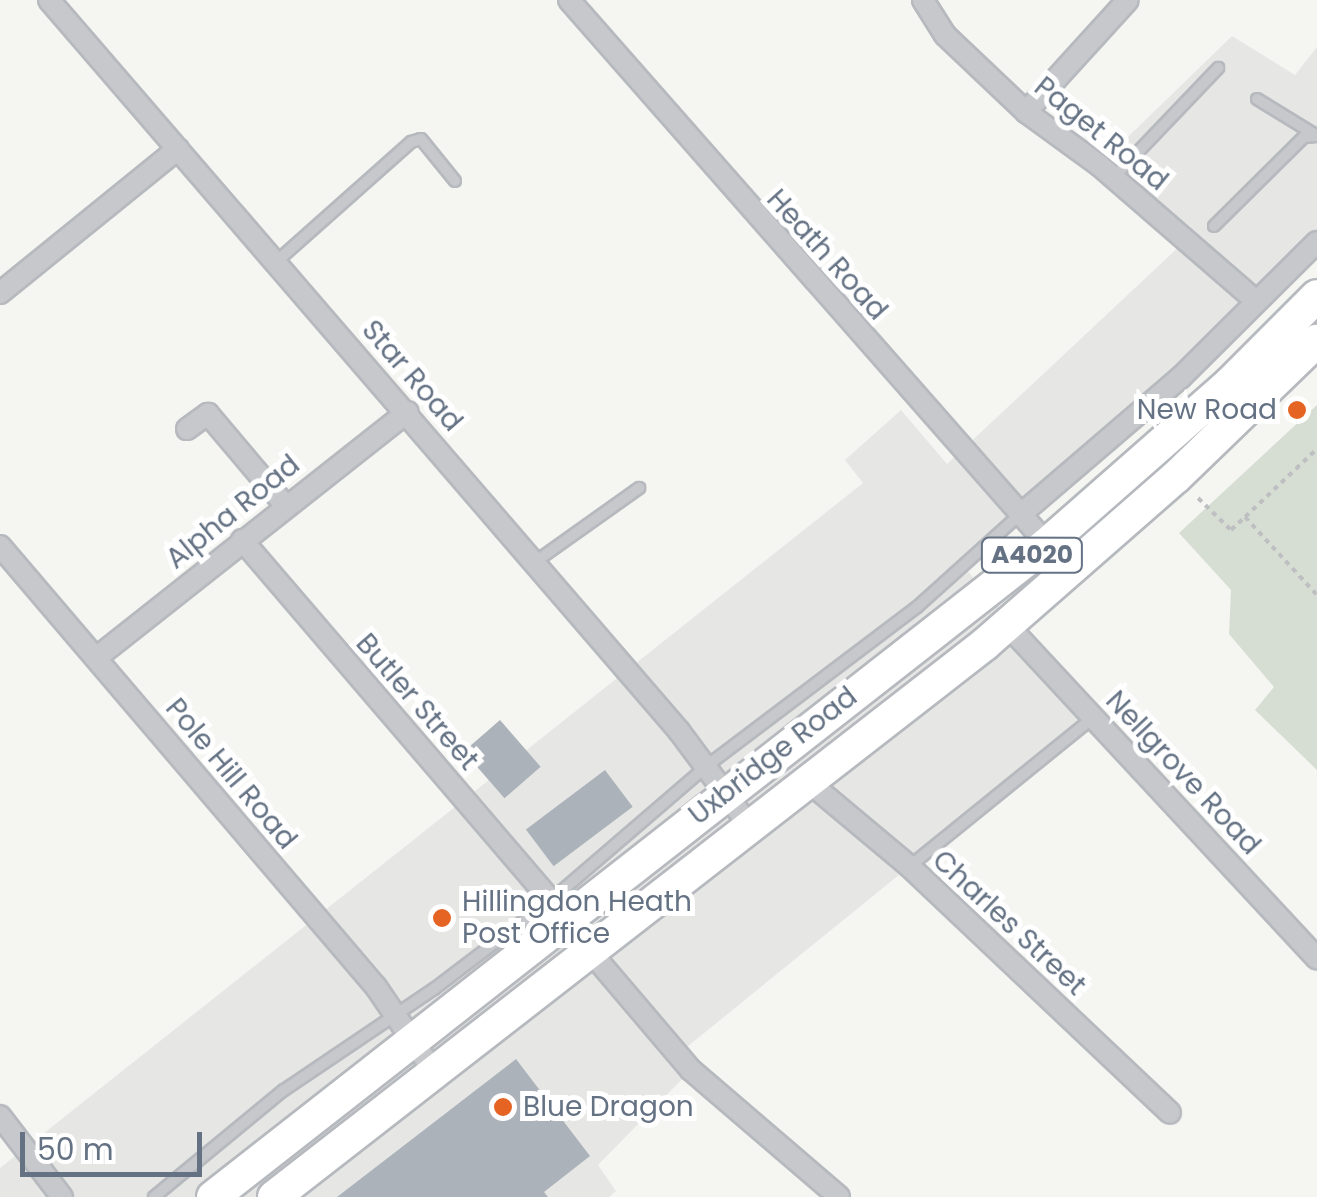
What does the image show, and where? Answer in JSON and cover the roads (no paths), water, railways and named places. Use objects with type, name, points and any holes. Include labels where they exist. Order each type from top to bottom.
[{"type":"main road","name":"Uxbridge Road","points":[[213,1197],[1047,544],[1229,384],[1317,296]]},
{"type":"main road","name":"Uxbridge Road","points":[[274,1197],[805,779],[1008,626],[1176,477],[1317,341]]},
{"type":"street","name":"Star Road","points":[[49,0],[708,765],[748,824]]},
{"type":"street","name":"Heath Road","points":[[569,0],[1047,544]]},
{"type":"street","name":"Paget Road","points":[[923,0],[944,34],[1026,112],[1114,177],[1256,301]]},
{"type":"street","points":[[1026,112],[1128,0]]},
{"type":"street","points":[[0,293],[178,150]]},
{"type":"street","points":[[1020,514],[1180,378],[1317,242]]},
{"type":"street","name":"Alpha Road","points":[[96,658],[285,504],[407,412]]},
{"type":"street","points":[[187,428],[208,414],[285,504]]},
{"type":"street","name":"Butler Street","points":[[242,540],[552,900]]},
{"type":"street","name":"Pole Hill Road","points":[[0,546],[394,1014],[434,1072]]},
{"type":"street","name":"Nellgrove Road","points":[[1008,626],[1317,959]]},
{"type":"street","name":"Charles Street","points":[[805,779],[910,866],[1170,1114]]},
{"type":"street","points":[[588,949],[691,1070],[840,1197]]},
{"type":"street","points":[[0,1116],[62,1197]]},
{"type":"lane","points":[[1114,177],[1218,68]]},
{"type":"lane","points":[[1214,226],[1316,135],[1257,99]]},
{"type":"lane","points":[[276,262],[411,142],[420,140],[455,181]]},
{"type":"lane","points":[[535,562],[639,488]]},
{"type":"lane","points":[[154,1197],[284,1090],[552,900],[708,765],[917,607],[1020,514]]},
{"type":"lane","points":[[910,866],[1094,718]]},
{"type":"place","name":"New Road","points":[[1297,410]]},
{"type":"place","name":"Hillingdon Heath Post Office","points":[[442,918]]},
{"type":"place","name":"Blue Dragon","points":[[503,1107]]}]
